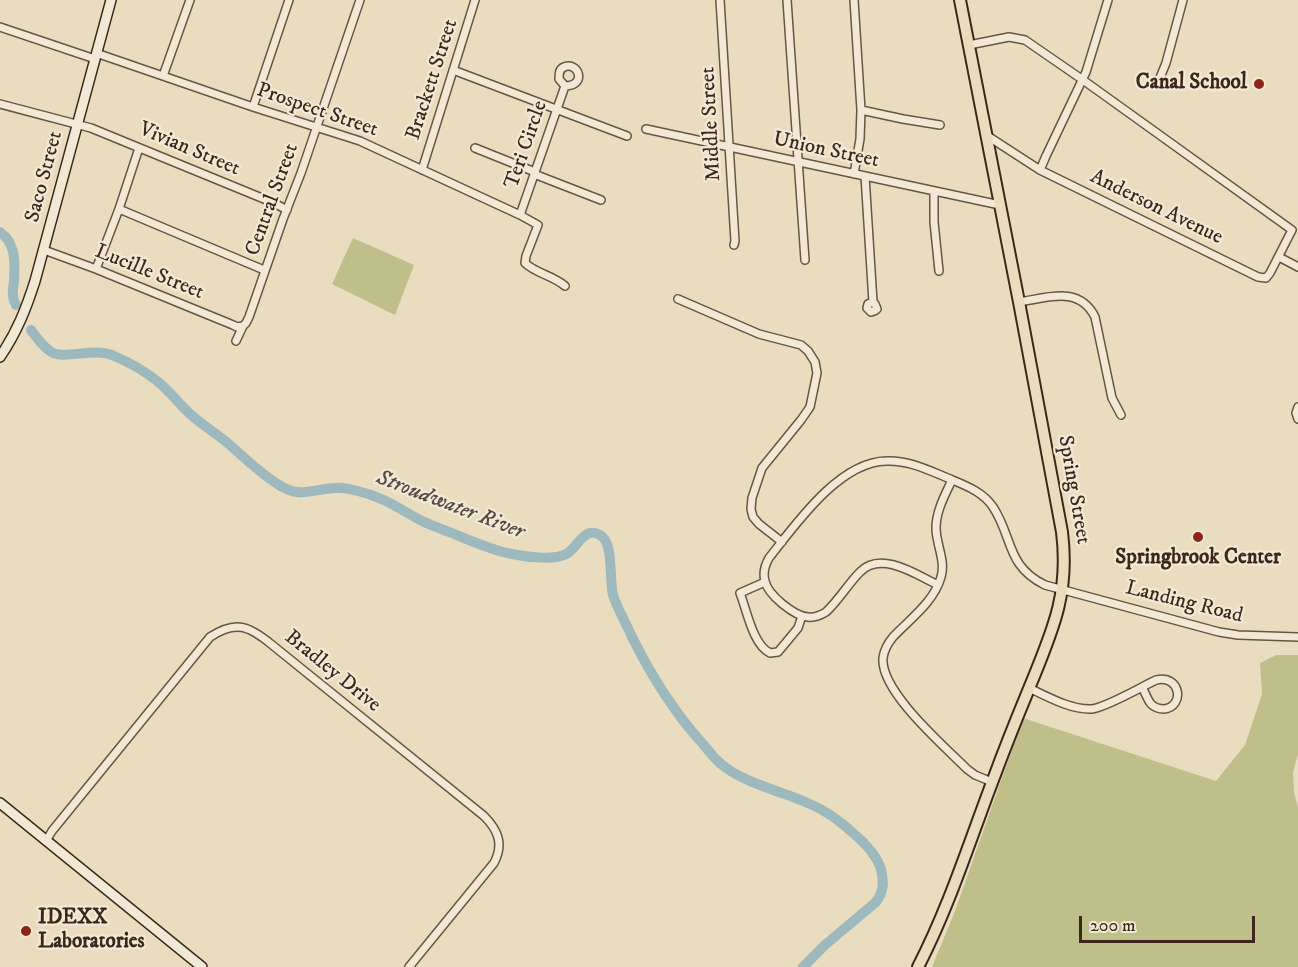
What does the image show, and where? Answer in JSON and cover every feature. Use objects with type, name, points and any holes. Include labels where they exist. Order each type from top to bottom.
[{"type":"main road","name":"Saco Street","points":[[0,357],[14,335],[26,309],[111,0]]},
{"type":"main road","name":"Spring Street","points":[[918,967],[947,906],[992,782],[1053,628],[1063,590],[1065,552],[960,0]]},
{"type":"main road","points":[[0,803],[202,967]]},
{"type":"street","points":[[163,76],[190,0]]},
{"type":"street","points":[[253,107],[289,0]]},
{"type":"street","name":"Central Street","points":[[236,341],[246,323],[301,173],[360,0]]},
{"type":"street","name":"Brackett Street","points":[[422,170],[475,0]]},
{"type":"street","name":"Middle Street","points":[[720,0],[734,245]]},
{"type":"street","points":[[787,0],[806,260]]},
{"type":"street","points":[[854,0],[861,110],[860,139],[854,174]]},
{"type":"street","points":[[1040,170],[1090,63],[1108,0]]},
{"type":"street","points":[[1156,86],[1166,63],[1183,0]]},
{"type":"street","name":"Prospect Street","points":[[0,27],[163,76],[360,141],[520,215]]},
{"type":"street","points":[[969,45],[1009,37],[1019,38],[1083,80]]},
{"type":"street","points":[[453,70],[627,136]]},
{"type":"street","name":"Anderson Avenue","points":[[986,135],[1040,170],[1258,277],[1266,278],[1292,230],[1083,80]]},
{"type":"street","name":"Teri Circle","points":[[520,215],[565,86]]},
{"type":"street","name":"Vivian Street","points":[[0,104],[91,128],[274,203],[286,210]]},
{"type":"street","points":[[861,110],[940,125]]},
{"type":"street","name":"Union Street","points":[[646,129],[1000,205]]},
{"type":"street","points":[[96,269],[139,148]]},
{"type":"street","points":[[475,148],[601,200]]},
{"type":"street","points":[[865,176],[873,302]]},
{"type":"street","points":[[934,191],[934,222],[939,271]]},
{"type":"street","points":[[119,209],[264,270]]},
{"type":"street","points":[[520,215],[538,225],[525,263],[565,286]]},
{"type":"street","name":"Lucille Street","points":[[44,249],[233,326],[243,326]]},
{"type":"street","points":[[1278,257],[1298,267]]},
{"type":"street","points":[[1019,302],[1063,295],[1079,299],[1088,306],[1095,317],[1112,398],[1121,415]]},
{"type":"street","points":[[678,299],[759,334],[801,345],[815,362],[817,373],[810,407],[762,468],[751,503],[753,517],[782,542]]},
{"type":"street","points":[[1298,407],[1296,413],[1298,419]]},
{"type":"street","name":"Landing Road","points":[[765,582],[766,562],[818,498],[842,477],[860,467],[880,461],[901,462],[920,467],[980,494],[993,507],[1020,565],[1032,577],[1045,585],[1219,632],[1298,637]]},
{"type":"street","points":[[952,480],[937,517],[936,532],[942,570],[938,585],[929,600],[888,645],[883,659],[885,670],[895,690],[910,712],[967,769],[992,782]]},
{"type":"street","points":[[802,616],[798,628],[778,652],[770,653],[762,648],[757,639],[741,593],[765,582],[774,595],[791,610],[812,618],[826,612],[860,572],[868,565],[877,562],[896,566],[938,585]]},
{"type":"street","name":"Bradley Drive","points":[[46,841],[210,636],[231,627],[242,626],[251,629],[484,816],[495,829],[500,842],[498,856],[494,863],[409,967]]},
{"type":"street","points":[[1029,688],[1074,706],[1091,709],[1159,679],[1169,680],[1176,687],[1178,694],[1170,707],[1158,708],[1150,702],[1142,687]]},
{"type":"green space","points":[[353,238],[414,265],[395,315],[332,284]]},
{"type":"green space","points":[[1276,655],[1298,655],[1298,754],[1293,773],[1298,808],[1298,967],[932,967],[955,911],[1023,718],[1216,781],[1245,745],[1262,694],[1260,663]]},
{"type":"waterway","name":"Stroudwater River","points":[[0,232],[12,248],[13,299],[16,305]]},
{"type":"waterway","name":"Stroudwater River","points":[[31,330],[44,347],[55,354],[104,353],[141,370],[266,476],[294,492],[340,488],[367,493],[424,522],[474,542],[496,550],[525,556],[556,557],[568,553],[586,535],[590,533],[600,535],[607,545],[613,595],[620,611],[655,679],[691,731],[730,771],[816,807],[833,817],[866,845],[879,864],[883,886],[876,902],[825,945],[803,967]]},
{"type":"place","name":"Canal School","points":[[1259,84]]},
{"type":"place","name":"Springbrook Center","points":[[1198,537]]},
{"type":"place","name":"IDEXX Laboratories","points":[[26,931]]}]
